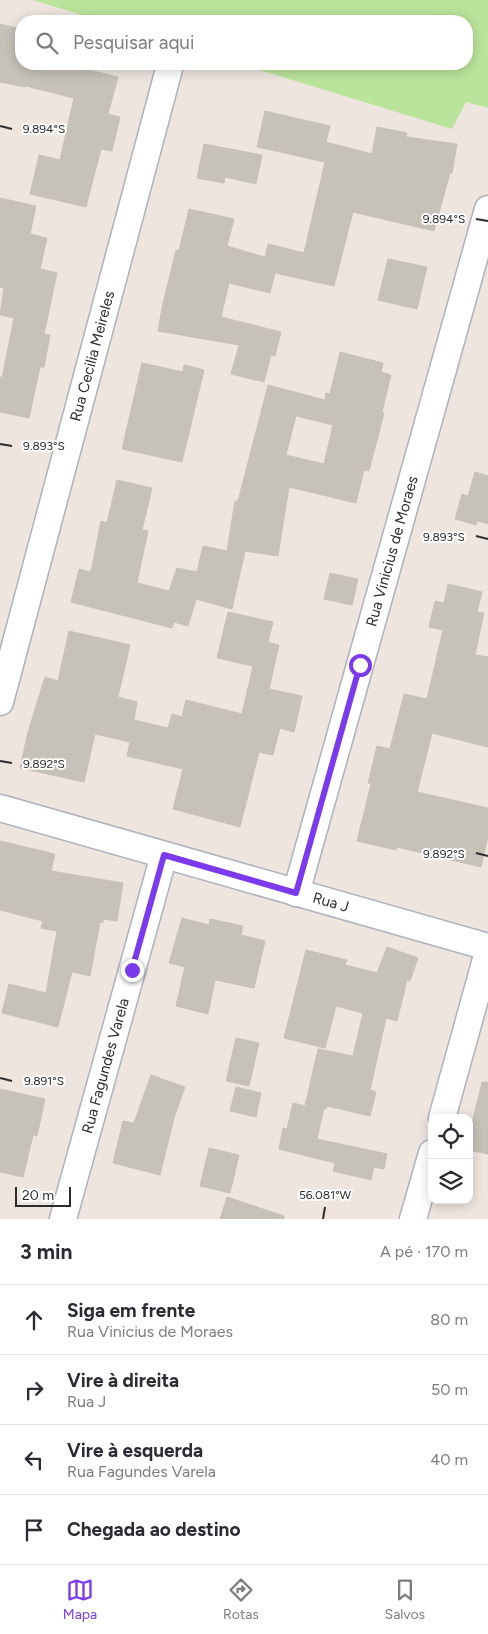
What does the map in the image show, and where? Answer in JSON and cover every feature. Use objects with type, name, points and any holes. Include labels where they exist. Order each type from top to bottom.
[{"type":"street","name":"Rua Cecilia Meireles","points":[[0,702],[169,70]]},
{"type":"street","name":"Rua Vinicius de Moraes","points":[[296,893],[488,209]]},
{"type":"street","name":"Rua J","points":[[0,808],[488,947]]},
{"type":"street","name":"Rua Fagundes Varela","points":[[63,1219],[164,855]]},
{"type":"street","points":[[443,1114],[488,952]]},
{"type":"street","points":[[413,1219],[430,1159]]},
{"type":"green space","points":[[33,0],[488,0],[488,108],[466,102],[452,129],[260,70],[473,70],[473,15],[82,15]]},
{"type":"building","points":[[0,24],[15,28],[15,70],[89,70],[118,77],[108,114],[120,117],[112,151],[101,149],[86,207],[30,194],[39,155],[60,160],[74,98],[26,86],[0,82]]},
{"type":"building","points":[[265,111],[330,126],[326,142],[372,154],[377,127],[407,133],[406,137],[457,144],[452,173],[450,173],[434,231],[353,212],[334,286],[275,273],[270,293],[229,283],[221,317],[281,332],[275,356],[271,355],[264,382],[231,374],[239,345],[158,331],[176,250],[179,251],[189,209],[234,219],[227,246],[265,257],[268,244],[304,253],[325,162],[257,147]]},
{"type":"building","points":[[204,144],[262,155],[256,184],[225,177],[224,183],[197,178]]},
{"type":"building","points":[[0,198],[36,206],[30,234],[47,238],[40,269],[57,273],[44,334],[50,335],[44,367],[40,367],[29,418],[0,412],[0,377],[2,378],[14,318],[0,315],[4,288],[0,287]]},
{"type":"building","points":[[388,259],[427,267],[417,309],[378,300]]},
{"type":"building","points":[[340,352],[383,363],[381,372],[391,375],[382,412],[384,413],[369,471],[364,470],[356,503],[289,487],[278,556],[245,551],[232,609],[196,599],[188,626],[174,622],[172,628],[71,602],[79,569],[91,572],[101,521],[107,523],[117,480],[152,488],[142,530],[148,531],[137,583],[169,591],[177,568],[197,572],[203,546],[227,551],[235,501],[238,501],[268,385],[325,400],[326,393],[330,394]],"holes":[[[296,416],[333,425],[324,464],[286,455]]]},
{"type":"building","points":[[142,363],[183,372],[184,365],[204,370],[182,462],[122,449]]},
{"type":"building","points":[[475,472],[488,476],[488,524],[477,521],[476,525],[455,519],[462,494],[468,496]]},
{"type":"building","points":[[330,573],[358,579],[352,605],[324,599]]},
{"type":"building","points":[[448,584],[482,592],[477,612],[484,613],[475,655],[488,657],[488,747],[432,733],[417,792],[488,808],[488,836],[481,867],[397,847],[396,850],[357,841],[371,784],[368,783],[377,746],[390,749],[404,694],[427,699],[443,630],[429,627],[435,601],[444,603]]},
{"type":"building","points":[[228,612],[273,622],[268,642],[279,645],[269,689],[302,696],[294,732],[280,728],[273,755],[259,752],[240,827],[173,809],[183,769],[127,756],[130,742],[95,734],[84,782],[20,768],[28,732],[45,677],[58,681],[69,631],[130,645],[118,697],[137,702],[134,720],[168,728],[172,714],[182,717],[186,700],[242,714],[253,666],[217,658]]},
{"type":"building","points":[[0,841],[55,854],[51,871],[123,883],[117,921],[103,919],[103,923],[100,922],[90,976],[72,972],[58,1027],[2,1013],[9,984],[46,993],[57,931],[41,928],[43,921],[0,910]]},
{"type":"building","points":[[182,918],[209,925],[210,919],[243,926],[241,935],[265,941],[254,988],[215,980],[208,1014],[176,1006],[185,967],[169,963]]},
{"type":"building","points":[[387,947],[418,958],[410,981],[407,980],[397,1021],[386,1018],[370,1090],[376,1092],[370,1116],[327,1106],[326,1109],[324,1108],[317,1139],[387,1154],[384,1169],[374,1167],[371,1180],[333,1171],[335,1163],[279,1149],[283,1128],[287,1129],[293,1103],[305,1106],[318,1049],[353,1056],[363,1013],[336,1006],[325,1048],[284,1038],[306,950],[347,960],[345,965],[377,973]]},
{"type":"building","points":[[236,1038],[259,1043],[249,1086],[226,1081]]},
{"type":"building","points":[[151,1075],[185,1087],[174,1118],[160,1175],[113,1163],[123,1121],[134,1123]]},
{"type":"building","points":[[482,1082],[488,1082],[488,1154],[473,1151],[473,1119]]},
{"type":"building","points":[[236,1087],[261,1093],[256,1117],[230,1111]]},
{"type":"building","points":[[0,1089],[45,1099],[37,1136],[33,1135],[23,1177],[0,1172]]},
{"type":"building","points":[[209,1148],[239,1155],[230,1193],[200,1186]]},
{"type":"building","points":[[227,1197],[284,1216],[284,1219],[220,1219]]},
{"type":"route","points":[[132,970],[164,855],[296,893],[360,665]]}]
